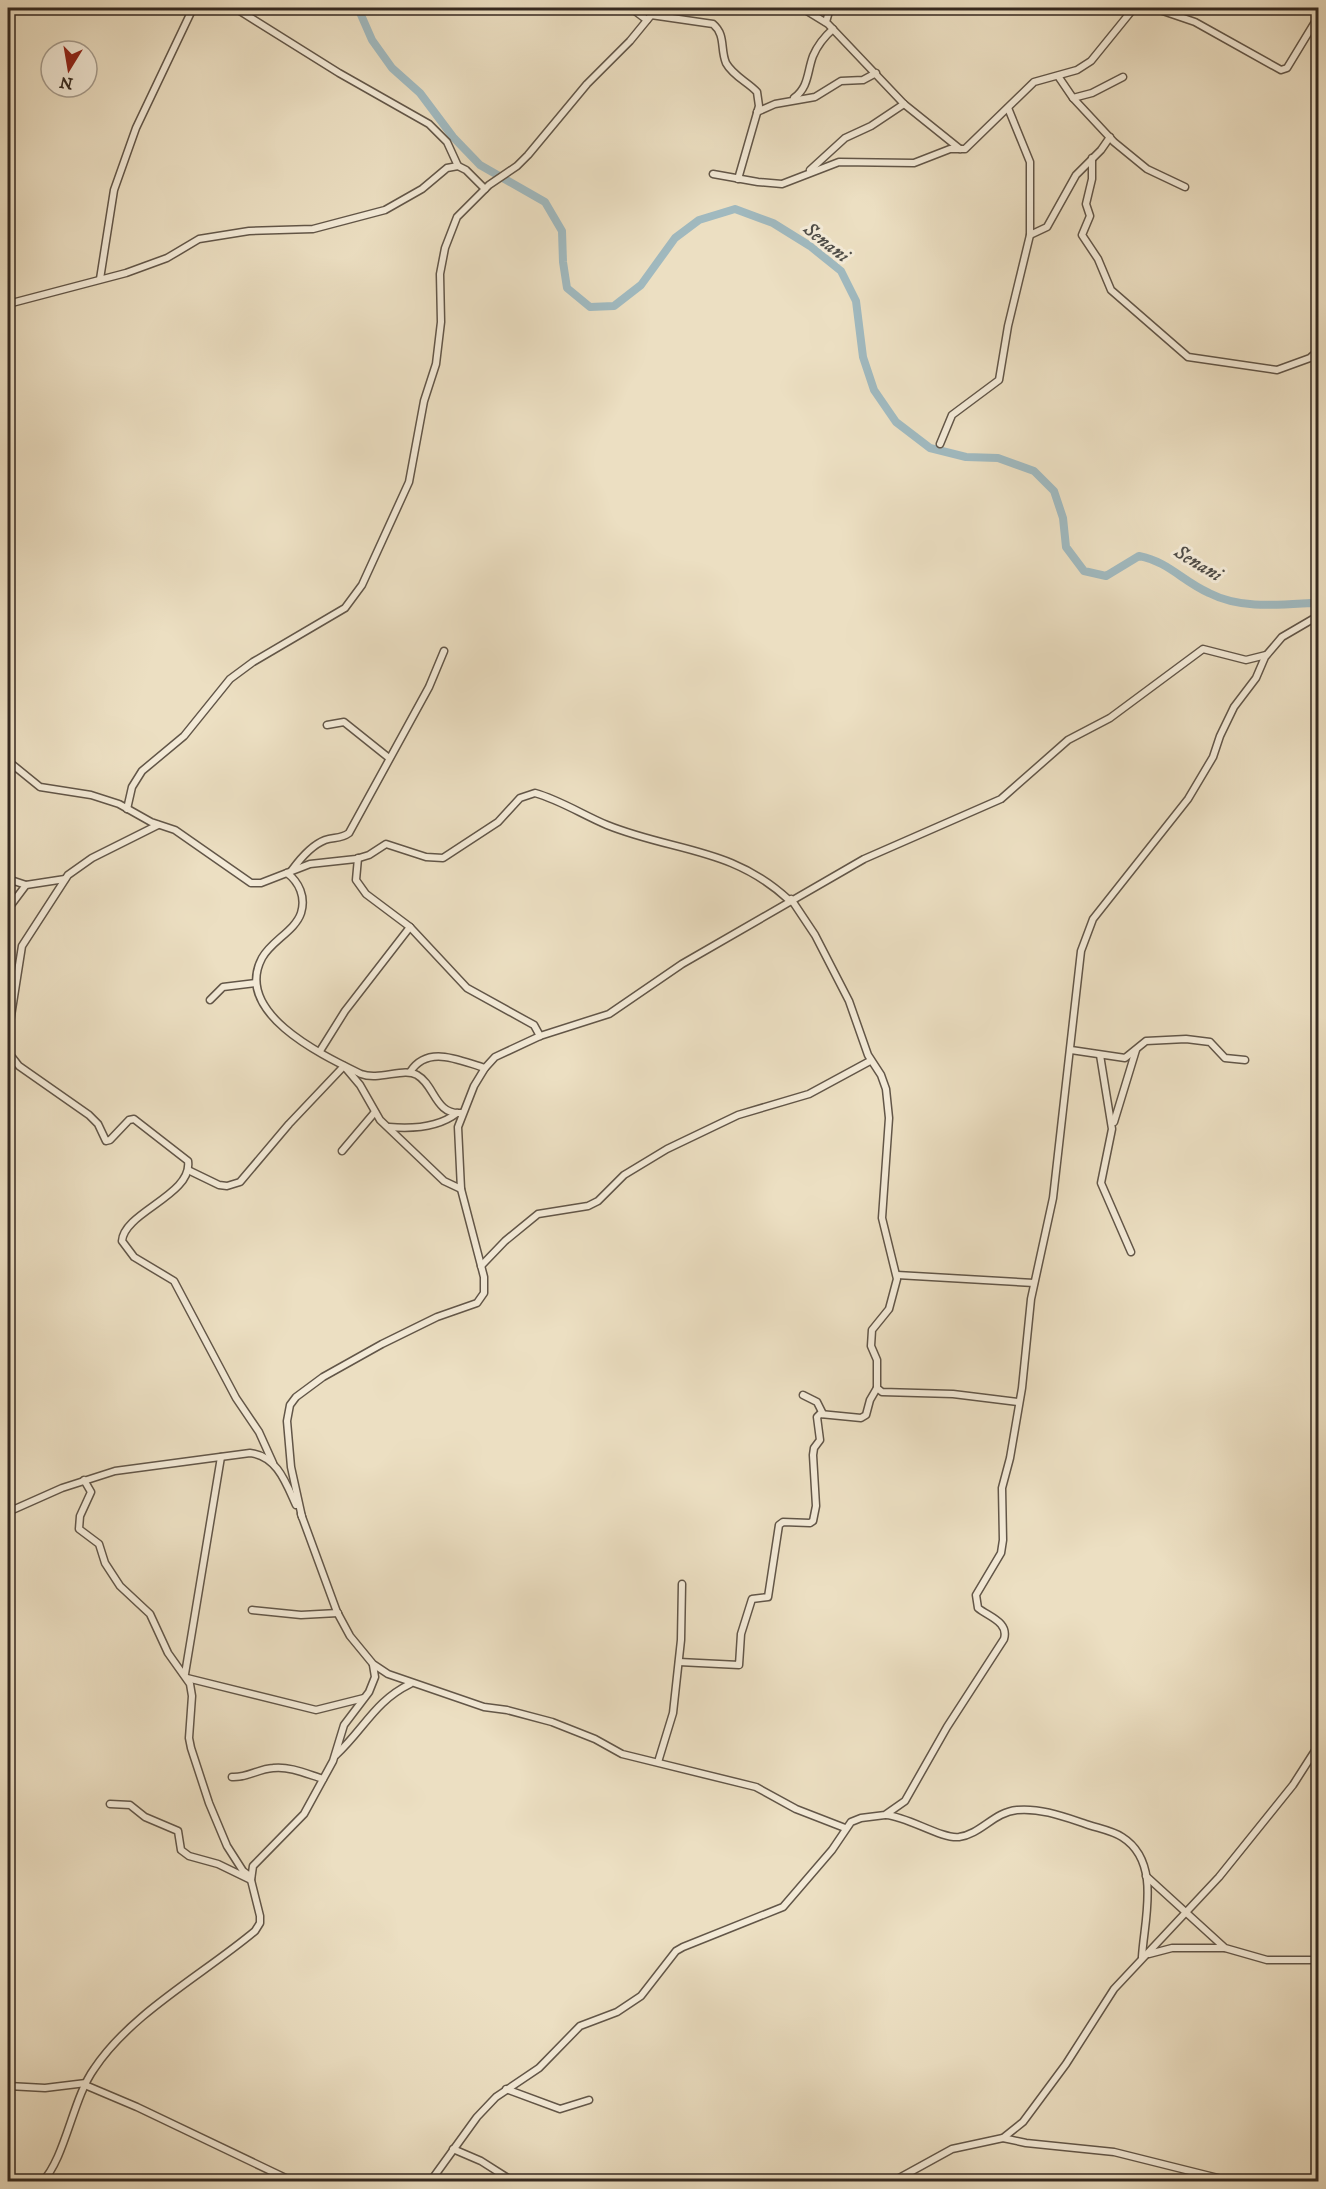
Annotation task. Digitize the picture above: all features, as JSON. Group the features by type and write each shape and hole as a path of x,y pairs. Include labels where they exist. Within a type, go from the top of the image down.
{"street":[{"path":"100,279 114,190 136,128 192,8"},
{"path":"235,8 339,73 421,118 447,142 458,166 471,173 485,189"},
{"path":"631,8 649,18 703,21 718,28 725,60 760,98 738,179"},
{"path":"127,809 132,787 142,771 184,736 230,679 253,662 345,608 362,585 409,482 424,401 436,364 441,321 440,274 445,248 457,217 485,189 517,166 528,155 599,70 657,8"},
{"path":"802,8 826,22 904,104 961,149"},
{"path":"826,22 830,8"},
{"path":"713,174 782,184 807,172 839,162 914,163 950,149 961,149 970,145 1034,82 1077,70 1091,61 1134,8"},
{"path":"1154,8 1195,22 1281,70 1287,68 1318,17"},
{"path":"791,100 806,86 814,53 832,28"},
{"path":"757,112 791,100 815,97 841,81 863,80 876,73"},
{"path":"1058,76 1073,98 1110,137 1147,170 1185,187"},
{"path":"1073,98 1123,77"},
{"path":"807,172 845,138 871,126 904,104"},
{"path":"940,444 952,415 999,380 1008,326 1029,236 1030,162 1024,141 1008,108"},
{"path":"1029,236 1047,227 1076,175 1110,137"},
{"path":"1092,158 1093,165 1090,173 1092,178 1086,204 1090,216 1082,235 1098,259 1110,290 1179,352 1200,361 1277,370 1310,358 1318,351"},
{"path":"8,304 167,258 199,239 249,231 314,229 385,210 422,189 440,171 458,166"},
{"path":"885,1815 905,1801 947,1727 1004,1639 1006,1632 1004,1626 978,1608 975,1603 976,1595 1000,1553 1003,1524 1002,1488 1010,1458 1024,1371 1034,1282 1053,1198 1071,1050 1075,987 1081,951 1093,919 1193,792 1213,757 1234,707 1256,678 1266,655 1282,637 1318,616"},
{"path":"302,1517 291,1467 287,1420 290,1405 296,1397 323,1377 382,1344 437,1317 477,1303 484,1293 485,1286 461,1189 457,1143 459,1113 485,1068 502,1053 540,1036 609,1014 682,963 706,952 790,899 864,859 1001,800 1068,740 1119,712 1203,649 1246,660 1266,655"},
{"path":"289,872 311,849 325,840 343,837 349,833 388,758 429,687 444,651"},
{"path":"327,725 344,722 388,758"},
{"path":"8,761 40,787 91,795 175,830 251,883 261,883 310,864 358,858 373,853 381,845 390,843 426,857 443,858 498,822 520,798 535,793 608,826 717,855 756,873 790,899 814,935 849,1000 870,1061 881,1075 888,1101 882,1218 897,1275 888,1309 872,1330 871,1346 877,1360 877,1388 864,1416 856,1418 823,1414 818,1417 820,1440 813,1450 817,1489 814,1517 810,1523 783,1522 779,1525 768,1597 752,1599 741,1634 739,1665 679,1662"},
{"path":"8,1035 22,946 65,879 76,867 159,825"},
{"path":"358,858 356,880 359,886 410,927 467,988 534,1025 540,1036"},
{"path":"289,872 301,889 303,900 301,914 268,948 257,970 256,983 262,1002 274,1020 292,1035 344,1066 370,1078 410,1072 418,1075 442,1107 459,1113"},
{"path":"8,879 26,885 65,879"},
{"path":"8,909 26,885"},
{"path":"320,1051 345,1011 410,927"},
{"path":"210,1000 223,987 230,984 256,983"},
{"path":"1071,1050 1125,1058 1153,1040 1186,1039 1210,1042 1225,1058 1245,1060"},
{"path":"1131,1252 1101,1183 1112,1129 1136,1050"},
{"path":"8,1052 19,1066 88,1114 98,1124 106,1140 110,1140 129,1120 134,1119 181,1153 188,1161 188,1170 170,1193 128,1229 122,1241 134,1257 174,1281 236,1398 259,1432 273,1464"},
{"path":"1100,1055 1112,1129"},
{"path":"410,1072 424,1059 436,1056 450,1057 485,1068"},
{"path":"480,1266 505,1241 538,1214 588,1206 598,1201 624,1175 667,1149 738,1115 809,1094 870,1061"},
{"path":"344,1066 360,1085 375,1112 388,1127 444,1181 461,1189"},
{"path":"188,1170 219,1185 227,1186 240,1182 289,1124 344,1066"},
{"path":"342,1151 375,1112"},
{"path":"388,1127 424,1127 446,1121 459,1113"},
{"path":"897,1275 1034,1282"},
{"path":"877,1388 882,1392 953,1394 1018,1402"},
{"path":"804,1395 817,1402 823,1414"},
{"path":"8,1512 84,1480 132,1468 250,1453 263,1456 280,1473 302,1517 338,1613 350,1636 373,1664 388,1674 484,1707 507,1710 552,1722 594,1739 622,1754 658,1762 683,1771 756,1787 796,1809 845,1828"},
{"path":"186,1676 221,1457"},
{"path":"84,1480 91,1492 80,1516 79,1529 99,1544 108,1567 125,1592 150,1614 168,1653 186,1676 192,1696 189,1738 191,1748 209,1803 227,1846 251,1879"},
{"path":"658,1762 673,1713 679,1662 682,1584"},
{"path":"252,1611 309,1615 338,1613"},
{"path":"42,2181 58,2152 85,2084 100,2061 143,2017 255,1931 260,1923 251,1879 256,1861 296,1825 304,1814 335,1755 344,1725 365,1698 375,1677 373,1664"},
{"path":"186,1676 316,1710 365,1698"},
{"path":"335,1755 355,1736 385,1698 410,1683"},
{"path":"892,2181 952,2150 1003,2138 1014,2132 1038,2104 1114,1989 1207,1891 1269,1817 1318,1746"},
{"path":"1311,1757 1318,1759"},
{"path":"232,1778 246,1777 272,1768 292,1770 323,1779"},
{"path":"110,1804 132,1806 146,1817 178,1831 181,1850 189,1856 218,1864 251,1879"},
{"path":"430,2181 477,2117 506,2089 539,2068 580,2026 617,2012 641,1995 676,1951 783,1907 832,1850 845,1828 861,1818 885,1815 910,1820 950,1837 959,1837 974,1833 993,1819 1015,1810 1050,1812 1122,1837 1134,1850 1146,1876 1148,1895 1142,1958"},
{"path":"1146,1876 1225,1948"},
{"path":"1142,1958 1162,1948 1225,1948 1267,1960 1318,1960"},
{"path":"8,2086 45,2088 85,2084 294,2181"},
{"path":"506,2089 560,2109 589,2100"},
{"path":"1003,2138 1026,2143 1114,2152 1234,2181"},
{"path":"453,2149 481,2161 514,2181"}],"waterway":[{"name":"Senani","path":"358,8 372,40 392,68 420,93 453,137 480,165 545,202 562,231 567,288 590,307 614,306 641,285 675,238 699,220 735,209 773,223 810,246 841,271 856,301 863,357 874,390 896,422 930,448 966,457 998,458 1034,471 1054,491 1063,518 1066,547 1084,571 1106,576 1139,556 1159,563 1199,588 1233,602 1259,605 1311,603 1318,605"}]}
